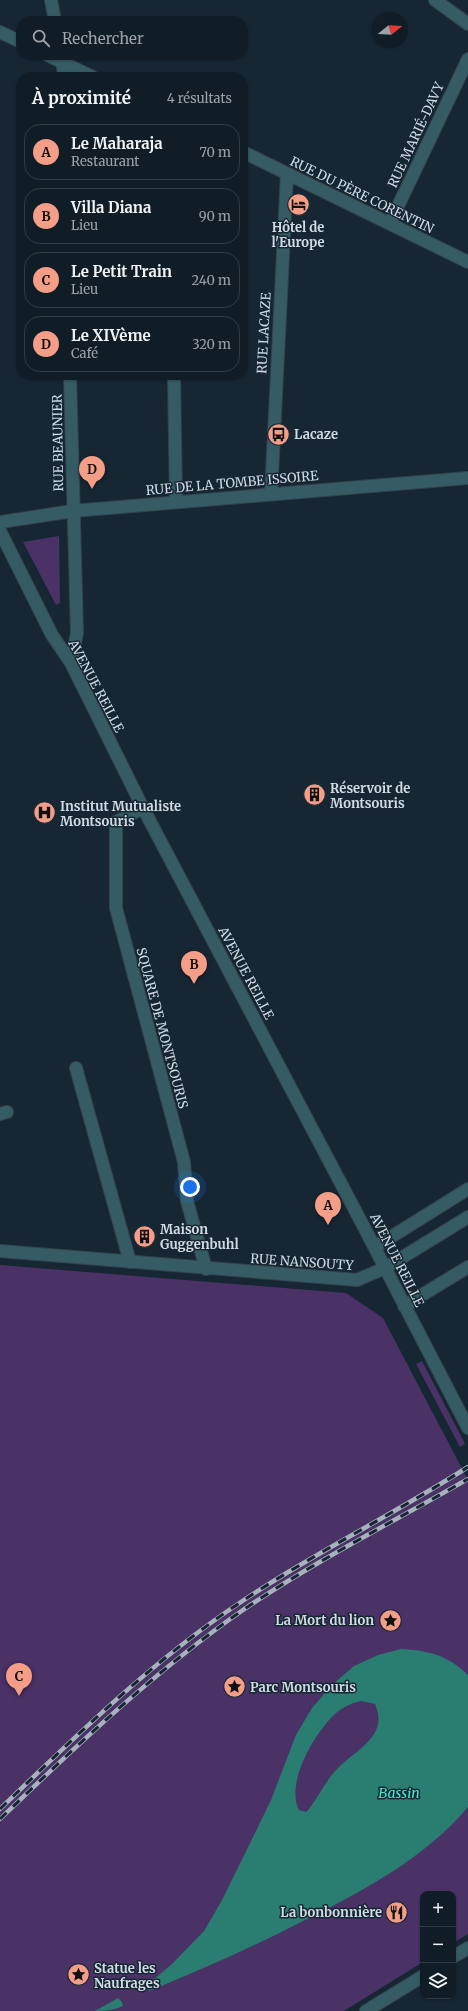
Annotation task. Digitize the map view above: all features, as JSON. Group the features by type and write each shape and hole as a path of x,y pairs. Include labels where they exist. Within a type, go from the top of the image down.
{"street":[{"path":"51,0 54,16"},
{"path":"435,0 468,24"},
{"path":"0,32 16,40"},
{"name":"RUE MARIÉ-DAVY","path":"390,223 468,59"},
{"path":"62,60 63,72"},
{"path":"64,60 84,72"},
{"name":"RUE DU PÈRE CORENTIN","path":"248,154 468,262"},
{"name":"RUE LACAZE","path":"271,494 287,174"},
{"name":"RUE BEAUNIER","path":"70,380 77,633 71,663"},
{"path":"174,380 176,502"},
{"name":"RUE DE LA TOMBE ISSOIRE","path":"0,522 74,511 468,478"},
{"name":"AVENUE REILLE","path":"0,531 52,634 71,663 143,808 468,1428"},
{"name":"SQUARE DE MONTSOURIS","path":"143,808 116,822 116,908 184,1162 187,1201 206,1269"},
{"path":"76,1068 130,1262"},
{"path":"374,1247 468,1189"},
{"name":"RUE NANSOUTY","path":"0,1251 206,1269 357,1280 385,1268 468,1217"},
{"path":"404,1306 468,1267"},
{"path":"456,1955 468,1948"},
{"path":"366,2011 420,1978"}],"shaded area":[{"path":"59,536 60,603 56,605 23,542"},
{"name":"Parc Montsouris","path":"0,1265 346,1293 383,1318 468,1480 468,1934 456,1941 456,1891 420,1891 420,1964 344,2011 0,2011"},
{"path":"422,1361 465,1444 460,1447 416,1364"}],"water":[{"name":"Bassin","path":"401,1649 438,1655 461,1668 468,1675 468,1807 433,1842 394,1871 372,1884 268,1939 149,1991 147,1985 172,1964 204,1931 222,1900 271,1800 296,1735 312,1708 332,1685 354,1666 378,1655","holes":["361,1701 375,1704 378,1715 378,1725 369,1741 338,1768 306,1812 299,1810 296,1799 296,1786 299,1773 311,1746 326,1723 346,1706"]},
{"path":"118,1998 122,2002 123,2006 119,2008 95,2011"}],"railway":[{"path":"0,1809 113,1702 203,1628 263,1587 468,1467"},
{"path":"0,1819 117,1710 210,1633 270,1592 298,1575 468,1479"}],"place":[{"name":"Hôtel de l'Europe","path":"298,205"},
{"name":"Lacaze","path":"279,434"},
{"name":"Le XIVème","path":"92,489"},
{"name":"Réservoir de Montsouris","path":"315,795"},
{"name":"Institut Mutualiste Montsouris","path":"44,813"},
{"name":"Villa Diana","path":"194,984"},
{"name":"Le Maharaja","path":"328,1225"},
{"name":"Maison Guggenbuhl","path":"145,1236"},
{"name":"La Mort du lion","path":"390,1620"},
{"name":"Parc Montsouris","path":"234,1687"},
{"name":"Le Petit Train","path":"19,1696"},
{"name":"La bonbonnière","path":"397,1912"},
{"name":"Statue les Naufrages","path":"79,1975"}]}
